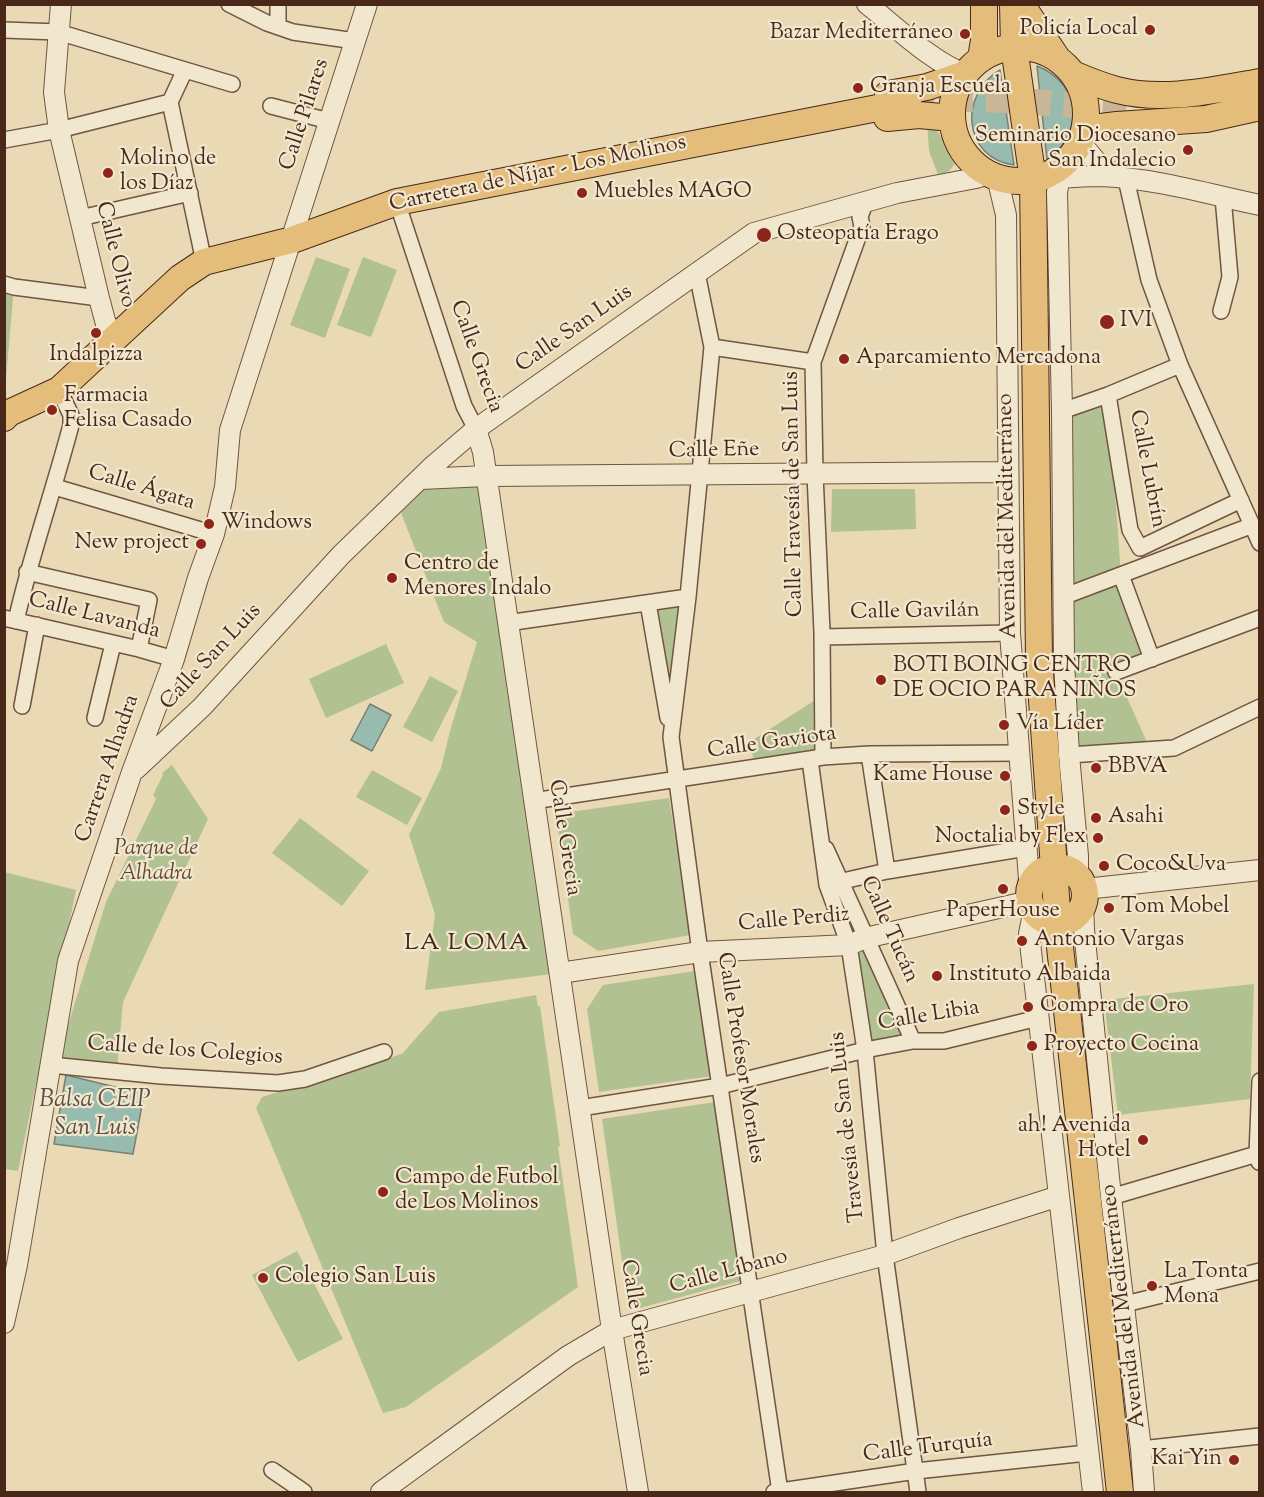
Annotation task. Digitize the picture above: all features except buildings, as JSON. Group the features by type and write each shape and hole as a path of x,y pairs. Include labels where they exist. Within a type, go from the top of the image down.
{"main road":[{"path":"986,4 984,40 973,67 958,87 953,102 952,118 960,147 973,163 993,175 1015,181 1048,175 1075,151 1082,135 1086,115 1085,100 1080,86 1021,4"},
{"name":"Avenida del Mediterráneo","path":"986,4 1014,47"},
{"name":"Avenida del Mediterráneo","path":"1013,4 1014,47 1048,175 1039,658 1059,923 1120,1492"},
{"path":"647,152 668,138 927,87 973,67 996,51 1014,47 1036,49 1065,66 1117,90 1178,95 1260,82"},
{"path":"1126,110 1208,104 1260,94"},
{"name":"Carretera de Níjar - Los Molinos","path":"6,414 59,390 180,278 204,262 292,240 397,202 908,102"},
{"path":"1082,135 1117,125 1206,119 1260,107"},
{"path":"647,152 672,157 905,115 952,118"},
{"path":"1054,867 1063,868 1082,890 1074,917 1059,923 1040,917 1031,901 1032,883 1038,875 1054,867"}],"street":[{"name":"Calle Olivo","path":"61,4 54,92 59,130 106,324 118,336"},
{"path":"229,4 267,23 293,32 355,41"},
{"path":"278,4 278,26"},
{"name":"Calle Pilares","path":"292,240 367,4"},
{"path":"867,4 954,70 973,67"},
{"path":"4,30 58,32 232,84"},
{"path":"185,70 170,102 204,262"},
{"path":"4,140 59,130 170,102"},
{"path":"271,106 329,121"},
{"path":"1082,135 1101,167 1126,179"},
{"name":"Avenida del Mediterráneo","path":"993,175 1006,215 1010,633 1031,901 1029,934 1093,1492"},
{"name":"Calle San Luis","path":"132,772 202,708 341,555 434,465 476,429 754,233 897,194 993,175"},
{"path":"1048,175 1126,179 1260,205"},
{"name":"Avenida del Mediterráneo","path":"1048,175 1057,192 1065,596 1064,662 1069,755 1111,1197 1125,1304 1144,1492"},
{"path":"1126,179 1149,279 1180,365 1260,543"},
{"path":"80,218 190,193"},
{"path":"1221,311 1230,276 1223,197"},
{"name":"Calle Grecia","path":"397,202 464,406 476,429 483,452 533,801 638,1492"},
{"name":"Calle Travesía de San Luis","path":"816,759 822,637 813,362 862,226 860,217 865,203"},
{"name":"Carrera Alhadra","path":"4,1323 17,1265 68,961 132,772 174,659 198,578 214,534 225,487 230,430 292,240"},
{"name":"Calle Profesor Morales","path":"697,273 712,347 688,597 671,737 700,952 751,1293 777,1492"},
{"path":"4,284 14,288 99,298"},
{"path":"712,347 813,362"},
{"path":"1062,411 1108,395 1180,365"},
{"path":"10,619 55,487 71,424 68,406 59,390"},
{"name":"Calle Lubrín","path":"1108,395 1130,530 1140,548 1241,500"},
{"name":"Calle Eñe","path":"421,479 486,476 1008,472"},
{"name":"Calle Ágata","path":"55,487 214,534"},
{"path":"1065,596 1253,525"},
{"path":"27,572 149,600 140,649"},
{"path":"1121,575 1152,659"},
{"path":"507,623 688,597"},
{"path":"648,603 671,737"},
{"path":"1116,672 1260,618"},
{"name":"Calle Lavanda","path":"10,619 174,659"},
{"path":"22,706 38,625"},
{"name":"Calle Gavilán","path":"822,637 1010,633"},
{"path":"95,718 114,644"},
{"path":"1069,755 1174,748 1260,707"},
{"name":"Calle Gaviota","path":"533,801 816,759 869,754 1019,753"},
{"path":"869,754 887,871"},
{"name":"Calle Tucán","path":"816,759 820,837 834,883 857,941 913,1041"},
{"path":"834,883 887,871 1026,848"},
{"path":"1082,890 1260,870"},
{"name":"Calle Perdiz","path":"560,973 700,952 857,941 1031,901"},
{"name":"Travesía de San Luis","path":"857,941 885,1255 918,1492"},
{"name":"Calle Libia","path":"580,1108 720,1086 865,1050 913,1041 944,1041 1038,1018"},
{"name":"Calle de los Colegios","path":"51,1065 160,1076 278,1083 304,1079 384,1052"},
{"path":"1111,1197 1258,1158 1260,1081"},
{"name":"Calle Líbano","path":"381,1492 568,1356 612,1330 885,1255 958,1228 1059,1196"},
{"path":"1125,1304 1260,1271"},
{"path":"1141,1449 1260,1436"},
{"name":"Calle Turquía","path":"777,1492 915,1471 1087,1453"},
{"path":"272,1470 304,1492"}],"green space":[{"path":"927,123 937,130 955,164 939,177 929,151"},
{"path":"316,257 350,269 325,338 290,325"},
{"path":"363,257 397,270 371,337 337,325"},
{"path":"4,284 14,287 4,402"},
{"path":"1108,395 1121,575 1152,659 1116,673 1150,749 1069,755 1062,411"},
{"path":"478,486 560,973 425,990 435,914 409,835 441,768 477,642 444,622 401,513 423,488"},
{"path":"832,489 915,489 916,529 831,532"},
{"path":"688,597 671,737 648,603"},
{"path":"386,644 404,683 326,718 309,679"},
{"path":"430,676 458,691 432,742 403,727"},
{"path":"823,695 823,757 757,768 748,743"},
{"name":"Parque de Alhadra","path":"172,765 208,819 123,1002 117,1069 57,1061 106,902 156,799 153,795 162,773"},
{"path":"372,770 422,798 407,825 356,797"},
{"path":"669,798 691,935 598,951 573,934 556,814"},
{"path":"300,818 369,871 342,906 272,853"},
{"path":"4,872 76,890 18,1171 4,1169"},
{"path":"865,938 913,1041 865,1050 849,945"},
{"path":"695,971 712,1076 599,1092 587,1009 603,985"},
{"path":"1254,984 1250,1099 1118,1115 1104,1000"},
{"path":"536,995 538,1006 540,1006 578,1287 406,1407 383,1413 256,1108 262,1097 402,1054 439,1012"},
{"path":"715,1102 740,1281 629,1311 602,1119"},
{"path":"297,1251 343,1339 298,1362 252,1275"}],"water":[{"path":"1037,66 1052,74 1062,84 1070,96 1073,109 1068,136 1047,160"},
{"path":"1000,70 1014,165 997,160 984,151 976,138 972,124 977,94 986,81"},
{"path":"370,704 391,715 372,751 351,740"},
{"name":"Balsa CEIP San Luis","path":"66,1075 144,1094 133,1154 54,1144"}],"tunnel":[{"path":"908,102 990,99 1126,110"}],"place":[{"name":"Policía Local","path":"1150,30"},
{"name":"Bazar Mediterráneo","path":"965,34"},
{"name":"Granja Escuela","path":"858,88"},
{"name":"Seminario Diocesano San Indalecio","path":"1188,150"},
{"name":"Molino de los Díaz","path":"108,173"},
{"name":"Muebles MAGO","path":"582,193"},
{"name":"Osteopatía Erago","path":"764,235"},
{"name":"IVI","path":"1107,322"},
{"name":"Indalpizza","path":"96,333"},
{"name":"Aparcamiento Mercadona","path":"844,359"},
{"name":"Farmacia Felisa Casado","path":"52,410"},
{"name":"Windows","path":"209,524"},
{"name":"New project","path":"201,544"},
{"name":"Centro de Menores Indalo","path":"392,578"},
{"name":"BOTI BOING CENTRO DE OCIO PARA NIÑOS","path":"881,680"},
{"name":"Vía Líder","path":"1004,725"},
{"name":"BBVA","path":"1096,768"},
{"name":"Kame House","path":"1005,776"},
{"name":"Style","path":"1005,810"},
{"name":"Asahi","path":"1096,818"},
{"name":"Noctalia by Flex","path":"1098,838"},
{"name":"Coco&Uva","path":"1104,866"},
{"name":"PaperHouse","path":"1003,889"},
{"name":"Tom Mobel","path":"1109,908"},
{"name":"Antonio Vargas","path":"1022,941"},
{"name":"Instituto Albaida","path":"937,976"},
{"name":"Compra de Oro","path":"1028,1007"},
{"name":"Proyecto Cocina","path":"1032,1046"},
{"name":"ah! Avenida Hotel","path":"1143,1140"},
{"name":"Campo de Futbol de Los Molinos","path":"383,1192"},
{"name":"Colegio San Luis","path":"263,1278"},
{"name":"La Tonta Mona","path":"1152,1286"},
{"name":"Kai Yin","path":"1234,1460"}],"district":[{"name":"LA LOMA","path":"467,945"}]}
